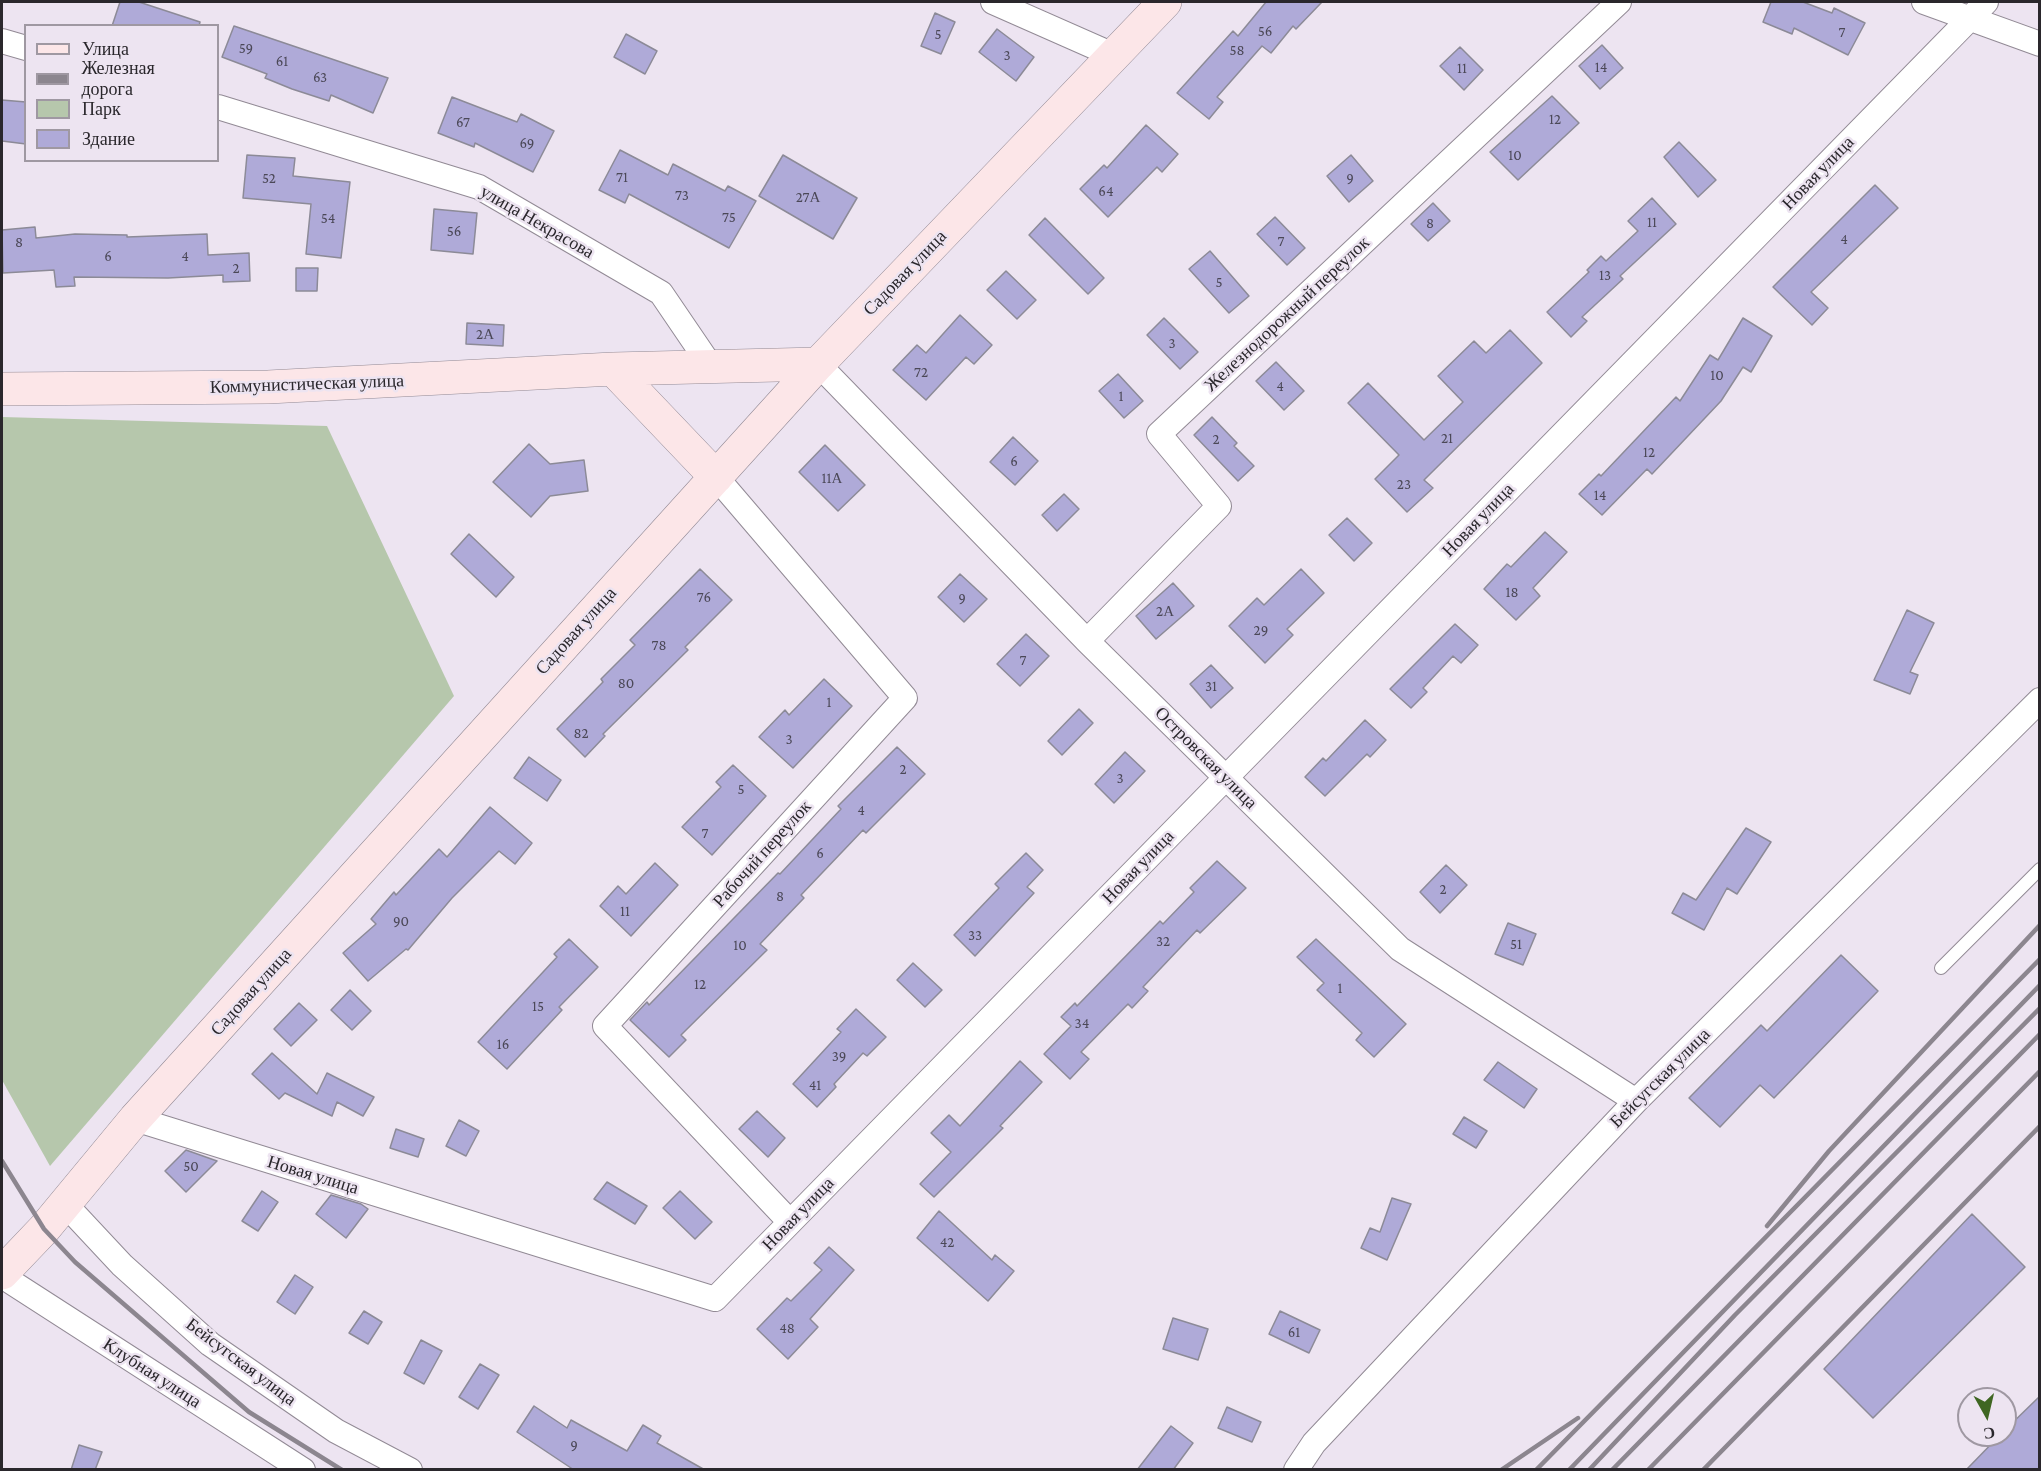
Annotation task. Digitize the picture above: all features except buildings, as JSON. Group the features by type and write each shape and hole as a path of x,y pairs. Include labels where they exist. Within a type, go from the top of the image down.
{"street":[{"path":"993,2 1113,55"},
{"name":"Садовая улица","path":"2,1275 65,1204 135,1119 818,364 1165,2"},
{"name":"Железнодорожный переулок","path":"1087,640 1219,506 1159,434 1619,2"},
{"path":"1924,2 1978,10 2040,44"},
{"name":"Новая улица","path":"135,1119 715,1299 1978,10"},
{"path":"2,41 24,47"},
{"name":"улица Некрасова","path":"219,107 479,187 661,293 712,368"},
{"name":"Островская улица","path":"818,364 1087,640 1400,949 1636,1101"},
{"name":"Коммунистическая улица","path":"2,389 268,387 613,369 818,364"},
{"path":"613,369 716,477"},
{"name":"Рабочий переулок","path":"716,477 905,698 605,1026 790,1222"},
{"name":"Бейсугская улица","path":"1296,1470 1314,1443 1636,1101 2040,700"},
{"name":"Бейсугская улица","path":"65,1204 123,1265 210,1344 336,1431 410,1470"},
{"name":"Клубная улица","path":"2,1275 303,1470"}],"lane":[{"path":"1941,968 2040,868"}],"green space":[{"path":"2,417 327,426 454,696 50,1166 2,1080"}],"railway":[{"path":"1767,1226 1829,1151 2040,925"},
{"path":"1536,1470 2040,959"},
{"path":"1569,1470 2040,985"},
{"path":"1589,1470 1735,1315 2040,1008"},
{"path":"1612,1470 2040,1034"},
{"path":"1648,1470 2040,1071"},
{"path":"1703,1470 2040,1126"},
{"path":"2,1161 44,1229 75,1262 249,1412 342,1470"},
{"path":"1501,1470 1578,1418"}]}
